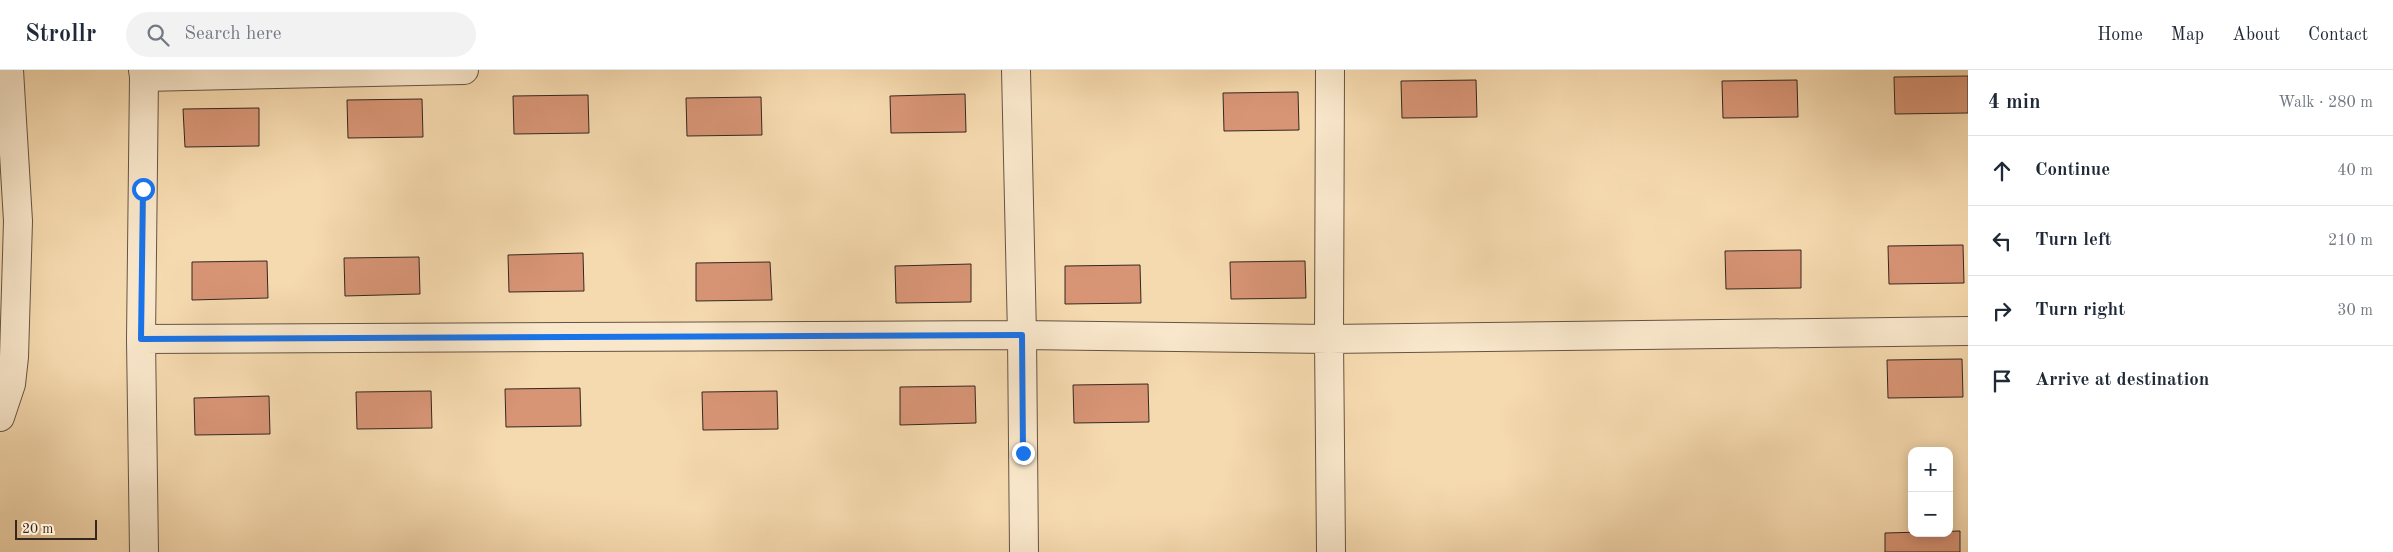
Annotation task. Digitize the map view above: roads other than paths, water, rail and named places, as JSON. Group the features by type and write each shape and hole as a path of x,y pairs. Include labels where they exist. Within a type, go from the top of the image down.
{"street":[{"path":"0,418 11,384 16,308 18,221 9,70"},
{"path":"144,552 141,339 143,74 464,70"},
{"path":"1016,70 1022,335 1024,552"},
{"path":"1330,70 1329,339 1331,552"},
{"path":"141,339 1022,335 1329,339 1968,331"}]}
